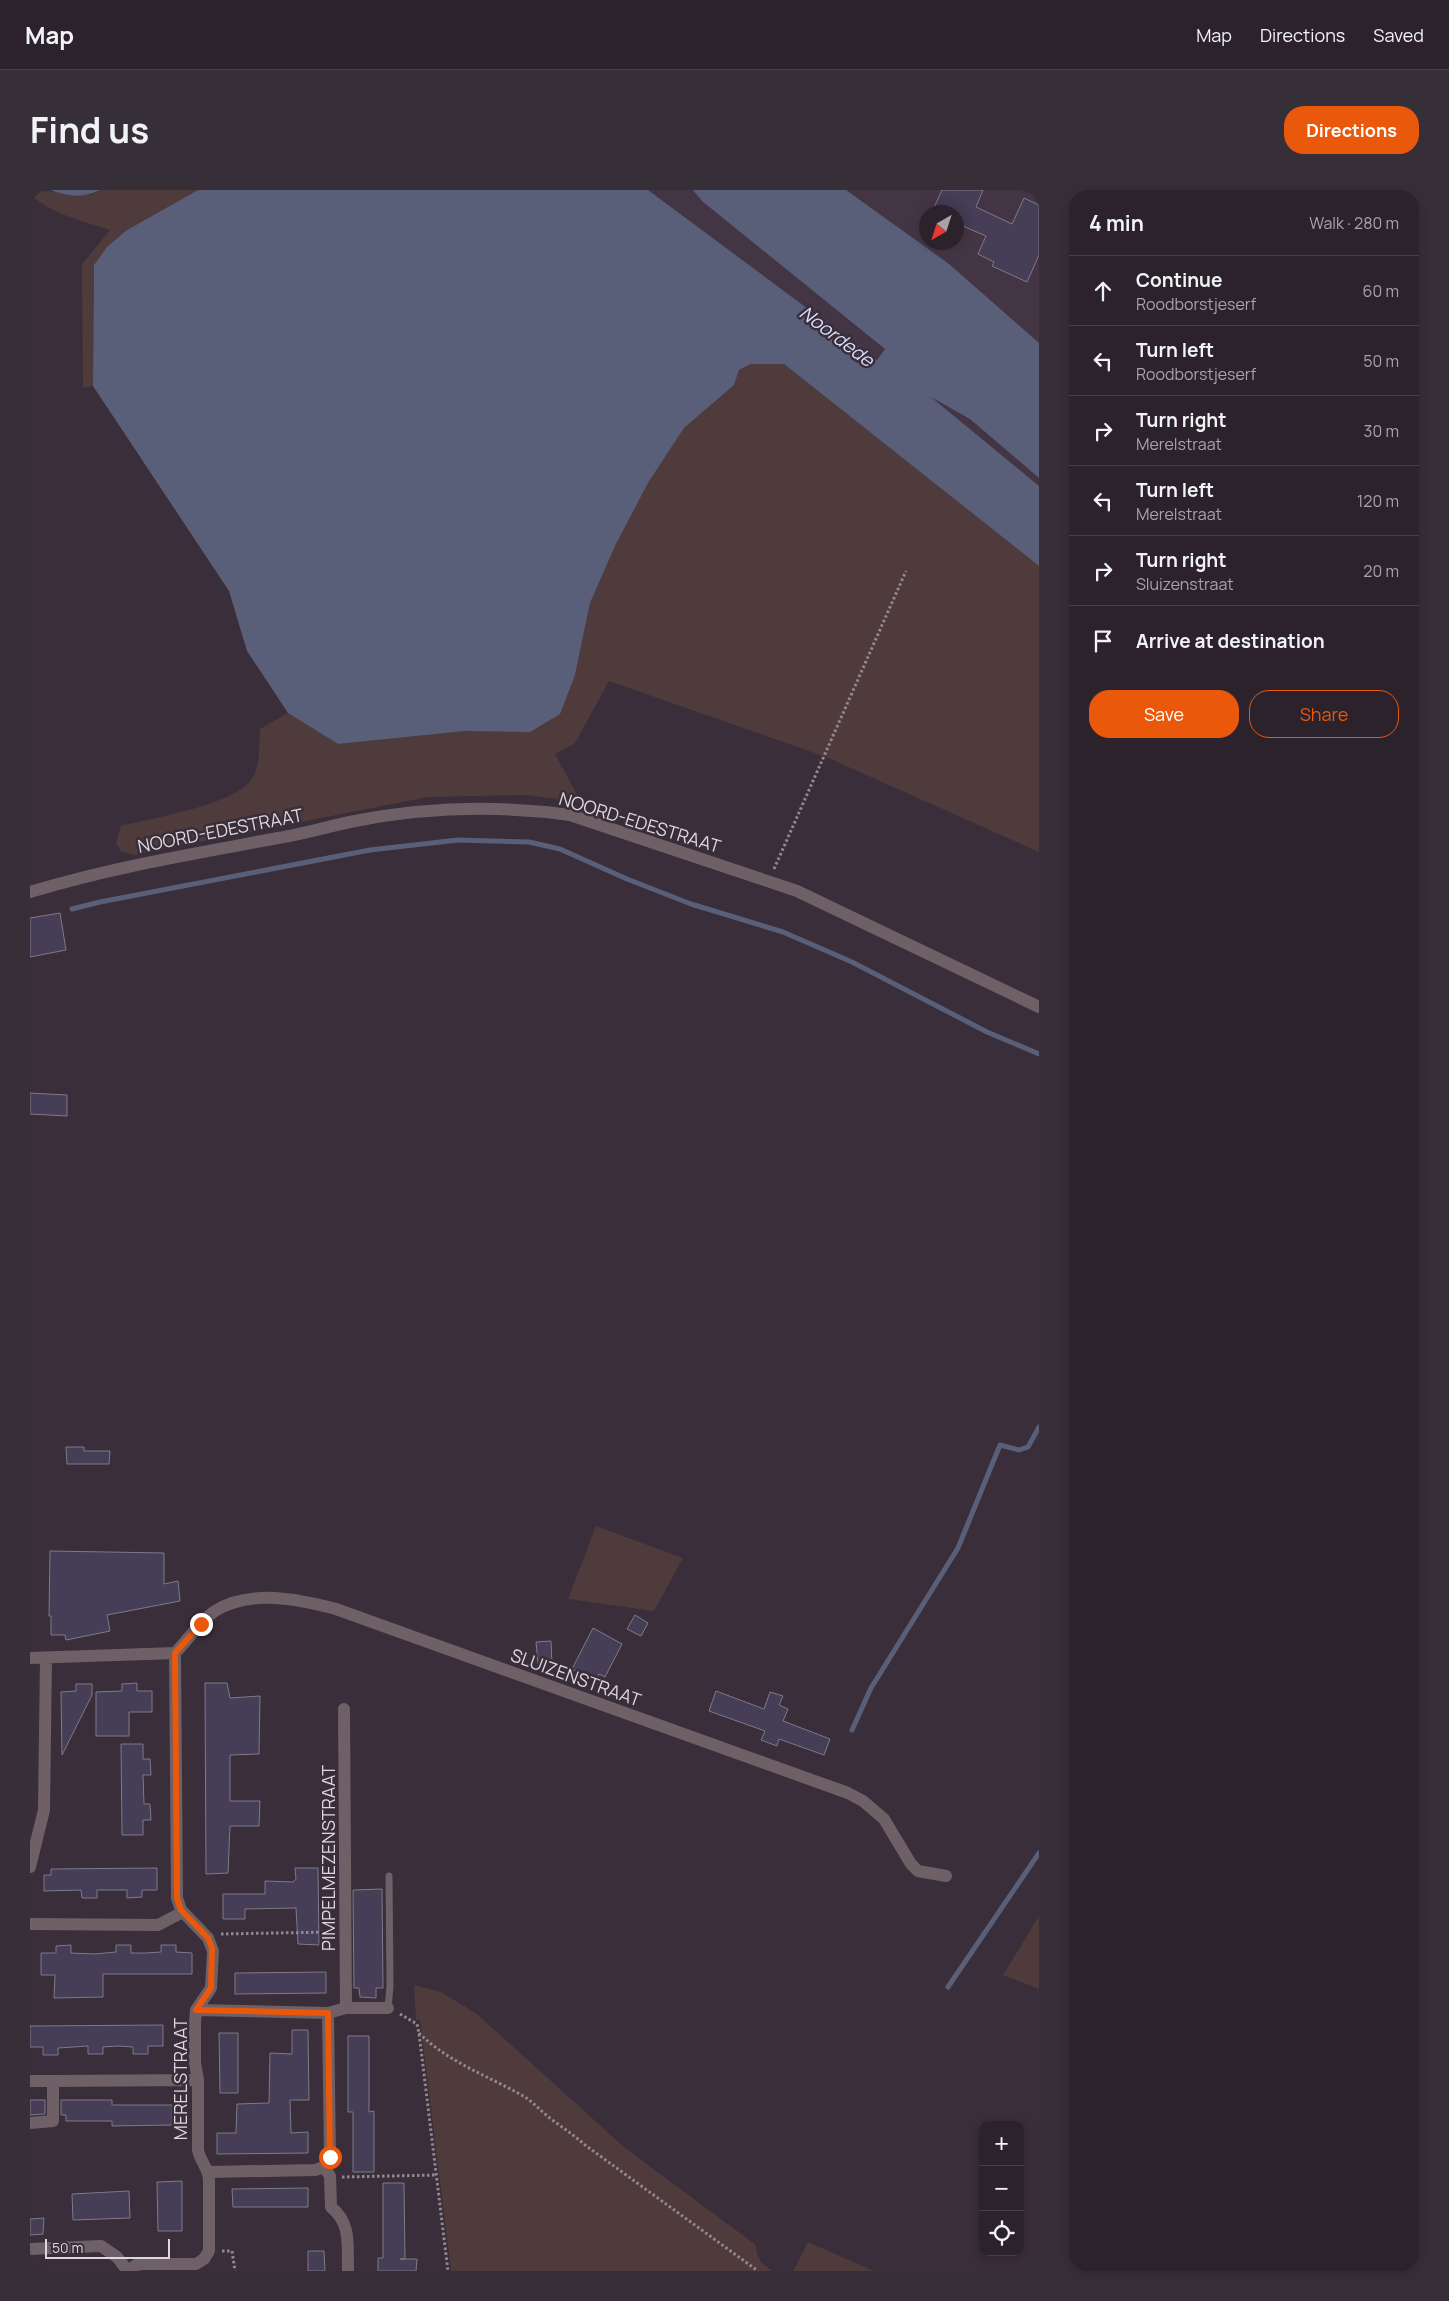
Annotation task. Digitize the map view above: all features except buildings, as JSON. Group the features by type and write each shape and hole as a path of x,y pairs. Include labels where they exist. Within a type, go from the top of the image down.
{"street":[{"name":"NOORD-EDESTRAAT","path":"30,892 89,874 280,838 355,821 421,811 475,808 532,810 570,815 769,881 844,912 1039,1006"},
{"name":"SLUIZENSTRAAT","path":"175,1653 215,1611 235,1604 283,1597 328,1607 848,1793 863,1801 884,1819 908,1860 918,1871 946,1876"},
{"path":"30,1658 71,1658 86,1654 175,1653 176,1886 178,1904 183,1912 208,1938"},
{"path":"30,1867 44,1810 46,1658"},
{"name":"PIMPELMEZENSTRAAT","path":"344,1708 346,2008"},
{"path":"30,1924 158,1925 183,1912"},
{"name":"MERELSTRAAT","path":"208,1938 212,1948 213,1980 207,1995 196,2010 195,2063 198,2080 198,2150 201,2161 208,2172 209,2251"},
{"path":"196,2010 328,2013 346,2008 388,2008"},
{"path":"328,2013 330,2157 327,2172 331,2207 341,2215 347,2228 348,2271"},
{"path":"30,2081 198,2080"},
{"path":"30,2123 53,2121 53,2081"},
{"path":"208,2172 315,2170 327,2172"},
{"path":"30,2250 101,2246 117,2257 128,2271 136,2265 142,2264 196,2264 204,2259 209,2251"}],"lane":[{"path":"388,2008 390,1986 389,1876"}],"path":[{"path":"769,881 906,571"},
{"path":"208,1938 237,1932 346,1933"},
{"path":"388,2008 413,2020 417,2024 419,2032 448,2271"},
{"path":"419,2032 463,2065 525,2097 553,2120 566,2127 585,2145 758,2271"},
{"path":"327,2172 437,2175"},
{"path":"209,2251 232,2251 235,2271"}],"shaded area":[{"path":"30,190 91,195 100,190 198,190 127,230 94,265 93,386 83,388 82,264 110,230 57,212 38,201 30,194"},
{"path":"648,190 1039,190 1039,486 928,395 877,360"},
{"path":"751,364 784,364 1039,566 1039,852 826,757 609,681 575,743 555,754 581,802 526,795 428,797 133,855 121,851 116,843 121,826 206,805 237,792 248,784 257,765 260,729 288,713 338,744 465,731 530,732 575,675 590,603 616,544 648,483 684,428 734,385 739,370"},
{"path":"596,1526 683,1558 654,1611 568,1599"},
{"path":"1039,1916 1039,1989 1003,1975"},
{"path":"414,1985 441,1992 477,2014 625,2148 756,2245 760,2261 773,2271 451,2271 420,2020 416,2020"},
{"path":"808,2242 874,2271 793,2271"}],"water":[{"path":"50,190 100,190 88,195 75,196"},
{"name":"Noordede","path":"198,190 648,190 877,360 885,349 702,201 693,190 846,190 919,242 919,250 930,250 949,264 1039,343 1039,478 970,419 931,397 1039,486 1039,566 784,364 751,364 739,370 734,385 684,428 648,483 616,544 590,603 575,675 560,714 530,732 465,731 338,744 288,713 247,651 229,591 93,386 94,265 107,247 127,230"}],"waterway":[{"path":"72,909 370,850 458,840 529,842 560,849 627,879 691,904 783,932 852,962 987,1032 1039,1054"},
{"path":"852,1730 871,1688 958,1548 1000,1445 1019,1450 1028,1447 1039,1427"},
{"path":"948,1987 1039,1853"}],"route":[{"path":"201,1624 175,1653 177,1898 181,1910 208,1938 213,1952 213,1980 211,1988 196,2010 328,2013 330,2157"}]}
